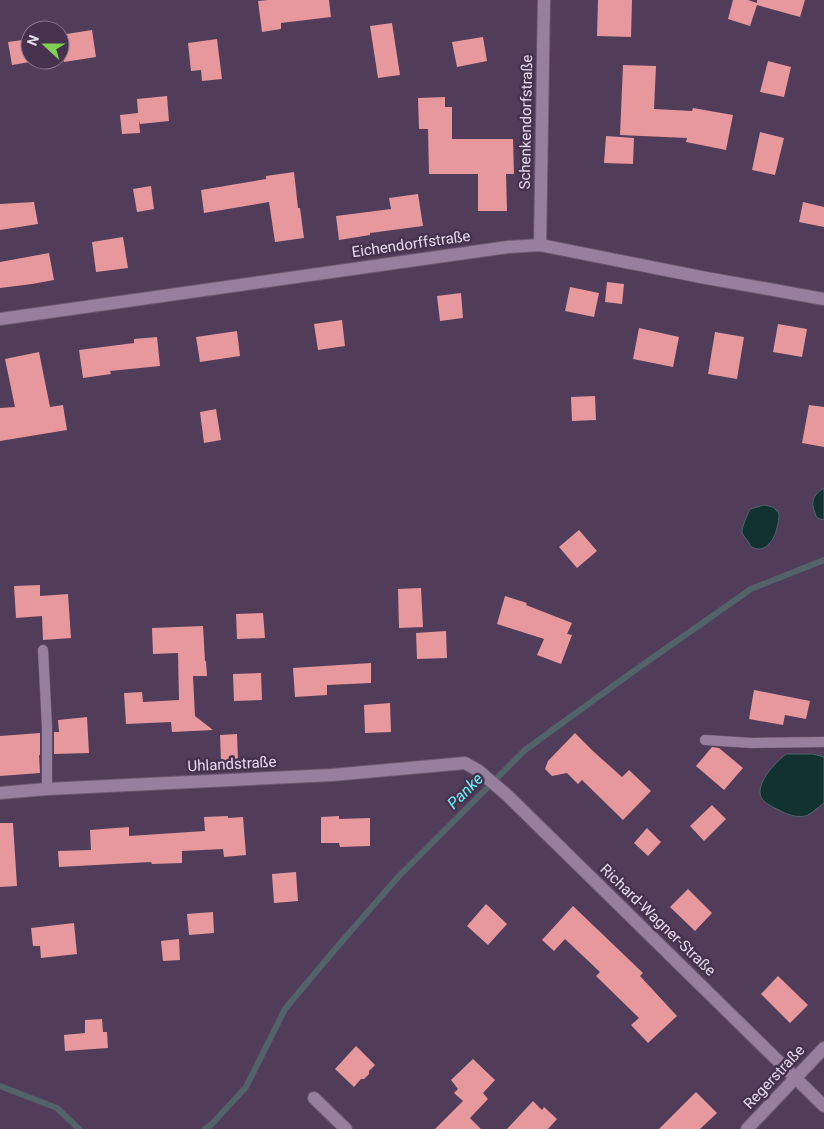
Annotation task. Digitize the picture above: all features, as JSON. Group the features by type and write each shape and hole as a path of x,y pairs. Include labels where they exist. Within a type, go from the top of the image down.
{"street":[{"name":"Schenkendorfstraße","path":"540,245 544,0"},
{"name":"Eichendorffstraße","path":"0,319 508,246 540,245 824,299"},
{"name":"Uhlandstraße","path":"0,793 332,775 465,763"},
{"name":"Richard-Wagner-Straße","path":"465,763 479,771 508,796 824,1106"},
{"name":"Regerstraße","path":"747,1129 824,1048"},
{"path":"314,1098 346,1129"}],"lane":[{"path":"43,650 47,789"},
{"path":"705,740 752,743 824,742"}],"shaded area":[{"path":"824,488 824,520 817,518 813,501 819,491"},
{"path":"764,505 773,507 779,513 778,524 775,535 768,545 757,549 751,547 742,531 750,509"},
{"path":"786,754 813,754 824,757 824,803 805,816 791,815 775,808 762,799 760,793 767,774"}],"building":[{"path":"329,0 331,17 281,23 281,29 262,32 258,1"},
{"path":"598,0 632,0 631,37 597,36"},
{"path":"733,0 748,0 757,3 757,0 805,0 800,17 757,5 750,26 728,19"},
{"path":"392,23 400,75 378,78 370,26"},
{"path":"92,30 96,57 70,61 70,33"},
{"path":"483,37 487,61 457,67 452,42"},
{"path":"217,39 222,79 202,81 201,70 191,71 188,43"},
{"path":"20,40 20,64 12,65 8,42"},
{"path":"768,61 791,67 784,97 760,92"},
{"path":"623,65 656,66 654,109 692,111 693,108 733,115 726,150 686,142 687,138 620,135"},
{"path":"167,96 169,121 140,124 139,120 140,133 122,134 120,115 138,113 137,99"},
{"path":"445,97 445,107 452,107 452,139 513,139 514,174 506,174 507,211 478,211 478,174 429,174 428,129 419,129 418,98"},
{"path":"760,132 784,138 775,175 752,170"},
{"path":"606,136 634,138 633,164 604,163"},
{"path":"294,172 304,238 275,242 269,202 204,213 201,190 266,179 266,176"},
{"path":"151,186 154,209 137,212 133,189"},
{"path":"418,194 423,226 370,233 370,235 339,240 336,216 391,209 389,198"},
{"path":"34,202 38,224 0,230 0,204"},
{"path":"803,202 824,207 824,227 799,222"},
{"path":"123,237 128,268 96,272 92,242"},
{"path":"49,253 54,280 0,288 0,262"},
{"path":"607,282 624,284 622,304 605,302"},
{"path":"570,287 599,293 594,317 565,311"},
{"path":"461,293 463,318 440,321 437,296"},
{"path":"342,320 345,346 318,350 314,324"},
{"path":"778,324 807,329 802,357 773,352"},
{"path":"639,328 679,337 673,367 633,359"},
{"path":"237,331 240,356 200,362 196,337"},
{"path":"715,332 744,337 737,379 708,374"},
{"path":"157,337 160,366 110,371 111,374 83,378 79,350 134,343 134,339"},
{"path":"39,352 50,407 63,405 67,430 0,441 0,408 15,407 5,359"},
{"path":"595,396 596,420 572,421 571,397"},
{"path":"809,405 824,407 824,447 802,443"},
{"path":"216,409 221,440 204,443 200,412"},
{"path":"579,530 597,551 577,568 559,547"},
{"path":"40,585 40,596 68,594 71,638 43,640 42,616 16,618 14,586"},
{"path":"421,588 423,627 399,628 398,589"},
{"path":"505,596 527,603 526,605 572,623 567,634 572,635 561,664 537,655 544,639 497,624"},
{"path":"263,613 265,638 237,639 236,614"},
{"path":"203,626 207,676 193,676 195,716 213,730 172,732 171,722 126,724 124,693 142,692 143,702 179,700 178,653 153,654 152,628"},
{"path":"446,631 447,658 417,659 416,633"},
{"path":"371,663 371,683 327,685 327,695 295,697 293,668"},
{"path":"261,673 262,700 234,701 233,674"},
{"path":"754,690 810,701 806,719 785,715 783,725 749,719"},
{"path":"390,703 391,732 365,733 364,705"},
{"path":"87,717 89,753 54,754 54,732 59,732 58,720"},
{"path":"40,733 40,773 0,776 0,736"},
{"path":"575,733 622,777 629,770 651,791 623,820 582,780 578,784 567,773 552,776 545,769 548,761"},
{"path":"237,734 238,760 221,761 220,735"},
{"path":"712,747 719,748 743,768 724,790 696,766"},
{"path":"712,805 726,819 704,841 690,826"},
{"path":"228,816 228,818 243,817 246,855 224,857 223,849 182,851 182,863 152,864 151,862 59,867 58,851 91,850 90,830 129,827 129,836 205,831 204,817"},
{"path":"339,816 339,819 370,818 370,846 340,847 339,843 321,843 321,817"},
{"path":"0,823 13,823 17,886 0,887"},
{"path":"647,828 661,842 648,856 634,843"},
{"path":"296,872 298,901 274,903 272,874"},
{"path":"688,889 712,913 695,931 670,907"},
{"path":"486,904 507,924 488,945 467,926"},
{"path":"573,906 643,973 640,976 677,1016 648,1043 631,1025 639,1018 596,976 600,972 565,939 554,951 542,940"},
{"path":"213,912 214,933 189,935 187,914"},
{"path":"74,923 77,954 41,958 40,946 33,946 31,928"},
{"path":"179,939 180,960 163,961 161,941"},
{"path":"778,976 808,1005 790,1023 761,994"},
{"path":"102,1019 103,1032 107,1032 108,1048 65,1051 64,1035 85,1033 85,1020"},
{"path":"356,1046 375,1065 369,1071 369,1074 354,1087 335,1069"},
{"path":"473,1059 495,1080 483,1093 488,1099 470,1118 481,1129 435,1129 463,1101 454,1093 458,1089 451,1080"},
{"path":"696,1092 717,1113 700,1129 659,1129"},
{"path":"533,1101 542,1110 544,1107 557,1119 548,1129 507,1129"}],"waterway":[{"name":"Panke","path":"205,1129 212,1124 246,1087 285,1009 337,947 399,876 525,750 751,589 824,560"},
{"name":"Panke","path":"0,1086 57,1108 79,1129"}]}
